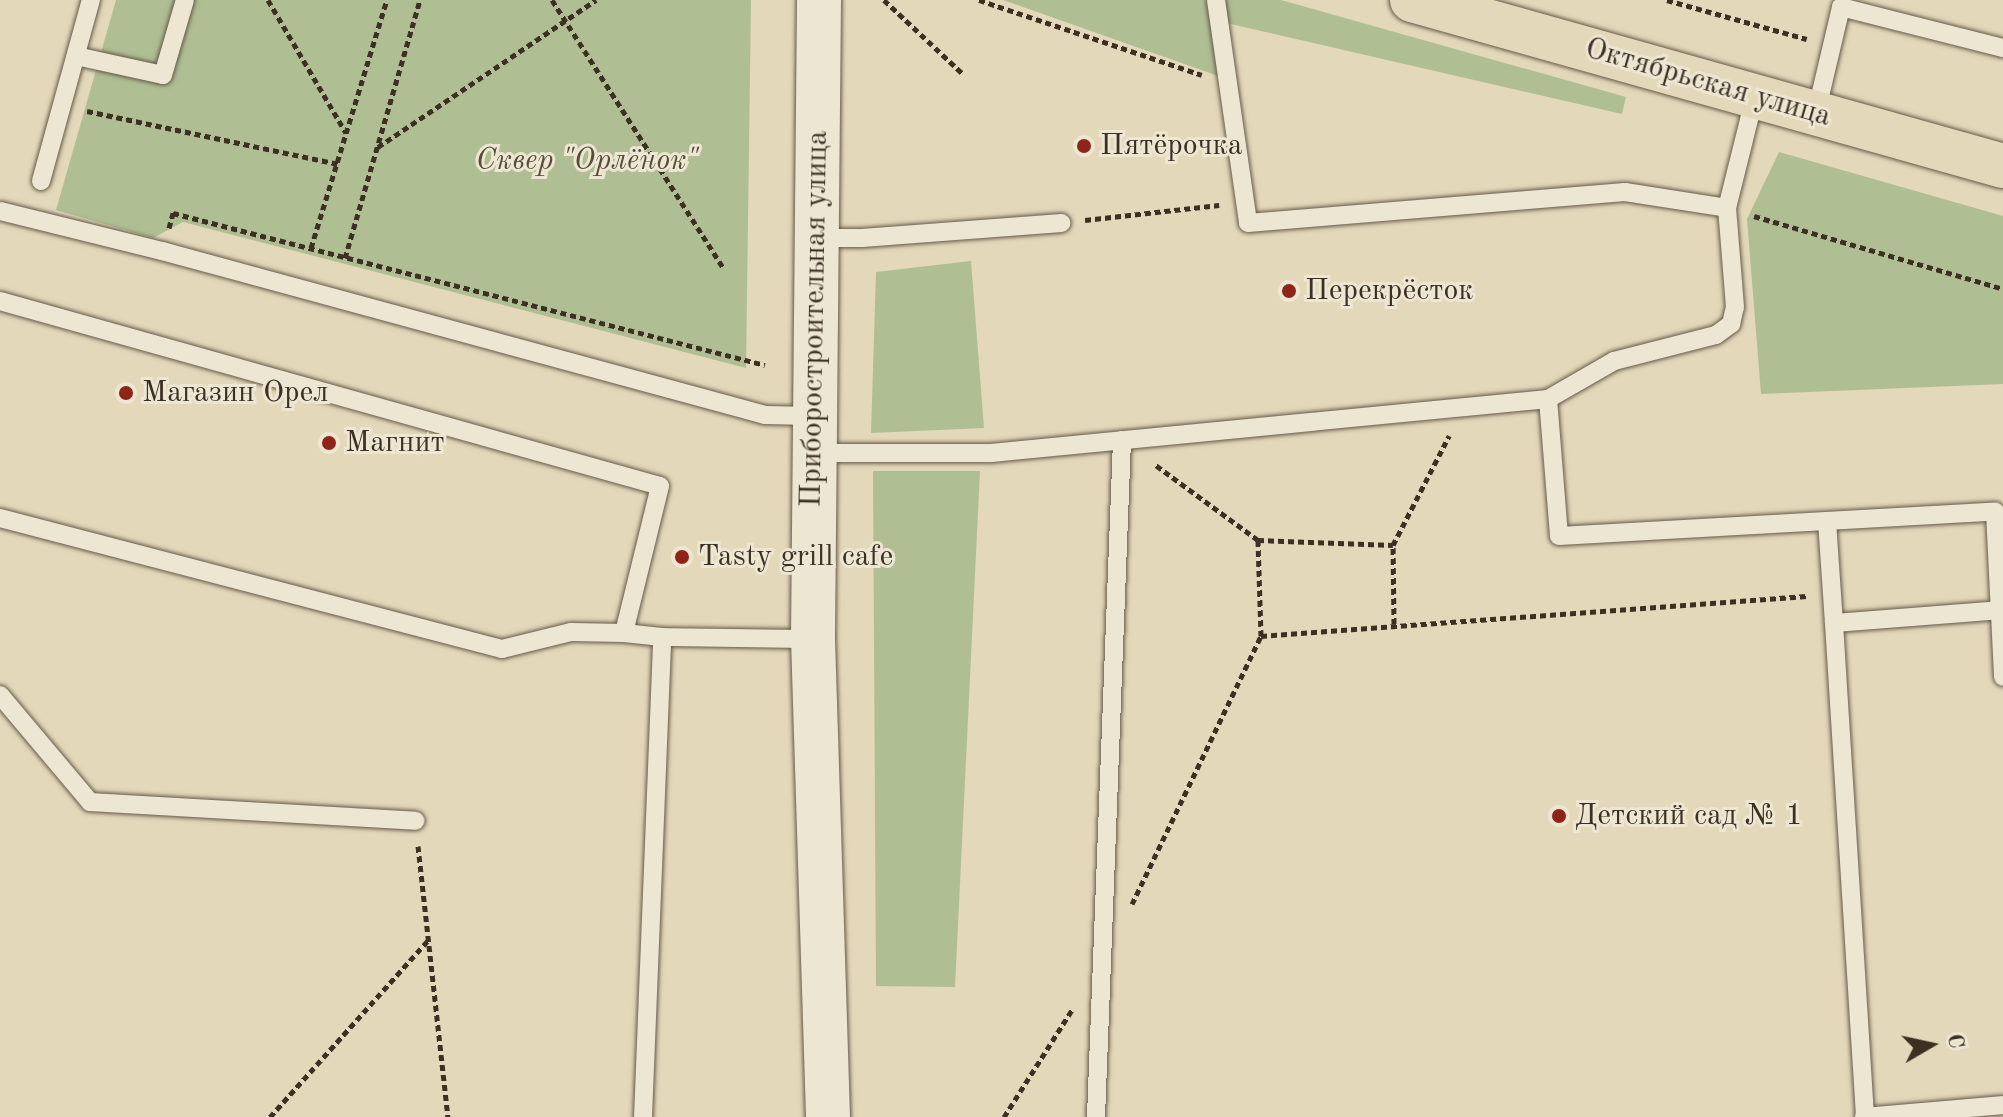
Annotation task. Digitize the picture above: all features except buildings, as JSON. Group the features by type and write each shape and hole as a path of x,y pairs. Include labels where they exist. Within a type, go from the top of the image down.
{"main road":[{"name":"Приборостроительная улица","path":"819,0 813,639 828,1117"},
{"name":"Октябрьская улица","path":"1412,0 2003,166"}],"lane":[{"path":"41,181 91,0"},
{"path":"76,56 163,75 185,0"},
{"path":"1216,0 1248,223 1625,192 1727,208"},
{"path":"1816,113 1841,3 2003,48"},
{"path":"0,211 162,251 765,415 813,434 991,453 1548,399 1614,361 1716,335 1731,324 1735,307 1727,208 1755,96"},
{"path":"817,238 862,238 1061,223"},
{"path":"0,301 660,486 624,633"},
{"path":"1548,399 1559,536 1995,512 2003,677"},
{"path":"1096,1117 1122,440"},
{"path":"0,518 502,649 571,632 813,639"},
{"path":"1827,521 1864,1117 2003,1105"},
{"path":"1834,623 2002,610"},
{"path":"643,1117 662,637"},
{"path":"0,695 90,802 415,821"}],"path":[{"path":"268,0 347,133"},
{"path":"311,248 387,0"},
{"path":"345,258 420,0"},
{"path":"552,0 723,267"},
{"path":"377,148 596,0"},
{"path":"884,0 962,73"},
{"path":"979,0 1229,84"},
{"path":"1667,0 1831,45"},
{"path":"63,106 338,164"},
{"path":"1061,223 1246,202"},
{"path":"1727,208 2003,289"},
{"path":"162,251 173,213 765,365"},
{"path":"1394,624 1393,545 1464,407"},
{"path":"1122,440 1258,540 1393,545"},
{"path":"1004,1117 1104,961 1261,636 1258,540"},
{"path":"1261,636 1832,594"},
{"path":"415,821 448,1117"},
{"path":"270,1117 429,939"}],"green space":[{"name":"Сквер \"Орлёнок\"","path":"116,0 751,0 746,368 183,222 153,238 56,210"},
{"path":"1003,0 1281,0 1626,97 1622,114 1213,20 1224,78"},
{"path":"1779,152 2003,216 2003,384 1761,394 1747,219"},
{"path":"971,261 984,428 871,433 876,272"},
{"path":"873,471 980,471 955,987 876,986"}],"place":[{"name":"Пятёрочка","path":"1084,146"},
{"name":"Перекрёсток","path":"1289,291"},
{"name":"Магазин Орел","path":"126,393"},
{"name":"Магнит","path":"329,443"},
{"name":"Tasty grill cafe","path":"682,557"},
{"name":"Детский сад № 1","path":"1559,816"}]}
